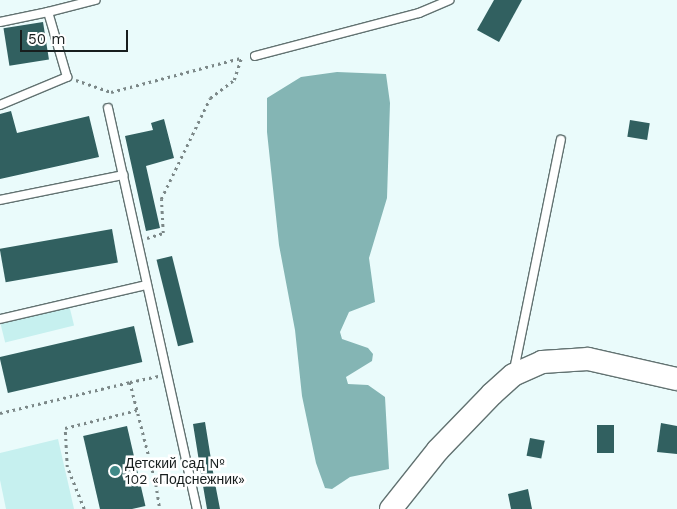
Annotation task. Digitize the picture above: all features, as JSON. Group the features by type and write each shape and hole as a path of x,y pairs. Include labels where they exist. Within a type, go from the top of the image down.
{"street":[{"path":"391,509 438,450 513,375 542,362 588,359 677,380"}],"lane":[{"path":"0,22 95,0"},
{"path":"255,56 419,13 449,0"},
{"path":"0,105 68,77 48,12"},
{"path":"108,108 196,509"},
{"path":"513,375 561,140"},
{"path":"0,200 122,175"},
{"path":"0,319 146,285"}],"path":[{"path":"68,77 111,92 255,56"},
{"path":"137,241 163,233 161,200 210,98 234,80 242,58"},
{"path":"0,412 166,374"},
{"path":"130,382 156,484 160,509"},
{"path":"84,509 68,467 65,428 137,410"},
{"path":"156,484 189,476"}],"shaded area":[{"path":"337,72 386,74 390,103 387,198 369,258 375,302 349,312 340,332 342,339 368,348 373,354 372,361 346,377 348,384 368,385 385,397 389,469 350,477 332,489 325,488 316,463 302,396 295,330 279,245 267,132 267,98 301,77"},
{"path":"69,305 74,325 5,343 0,322"},
{"path":"58,439 74,509 6,509 0,480 0,453"}],"building":[{"path":"494,0 522,0 499,42 477,30"},
{"path":"43,22 49,60 9,66 3,28"},
{"path":"11,111 17,133 89,116 99,157 0,179 0,114"},
{"path":"164,119 174,158 146,166 160,228 146,231 125,136 153,130 151,123"},
{"path":"630,120 650,123 647,140 627,137"},
{"path":"112,229 118,262 6,282 0,249"},
{"path":"172,256 194,342 178,346 156,260"},
{"path":"134,326 142,362 8,393 0,357"},
{"path":"205,422 220,509 207,509 202,480 193,424"},
{"path":"661,423 677,426 677,454 657,452"},
{"path":"597,425 614,425 614,453 597,453"},
{"name":"Детский сад № 102 «Подснежник»","path":"127,426 145,506 132,509 100,509 83,436"},
{"path":"530,438 545,441 541,459 527,456"},
{"path":"528,489 532,509 511,509 508,494"}],"place":[{"name":"Детский сад № 102 «Подснежник»","path":"115,471"}]}
